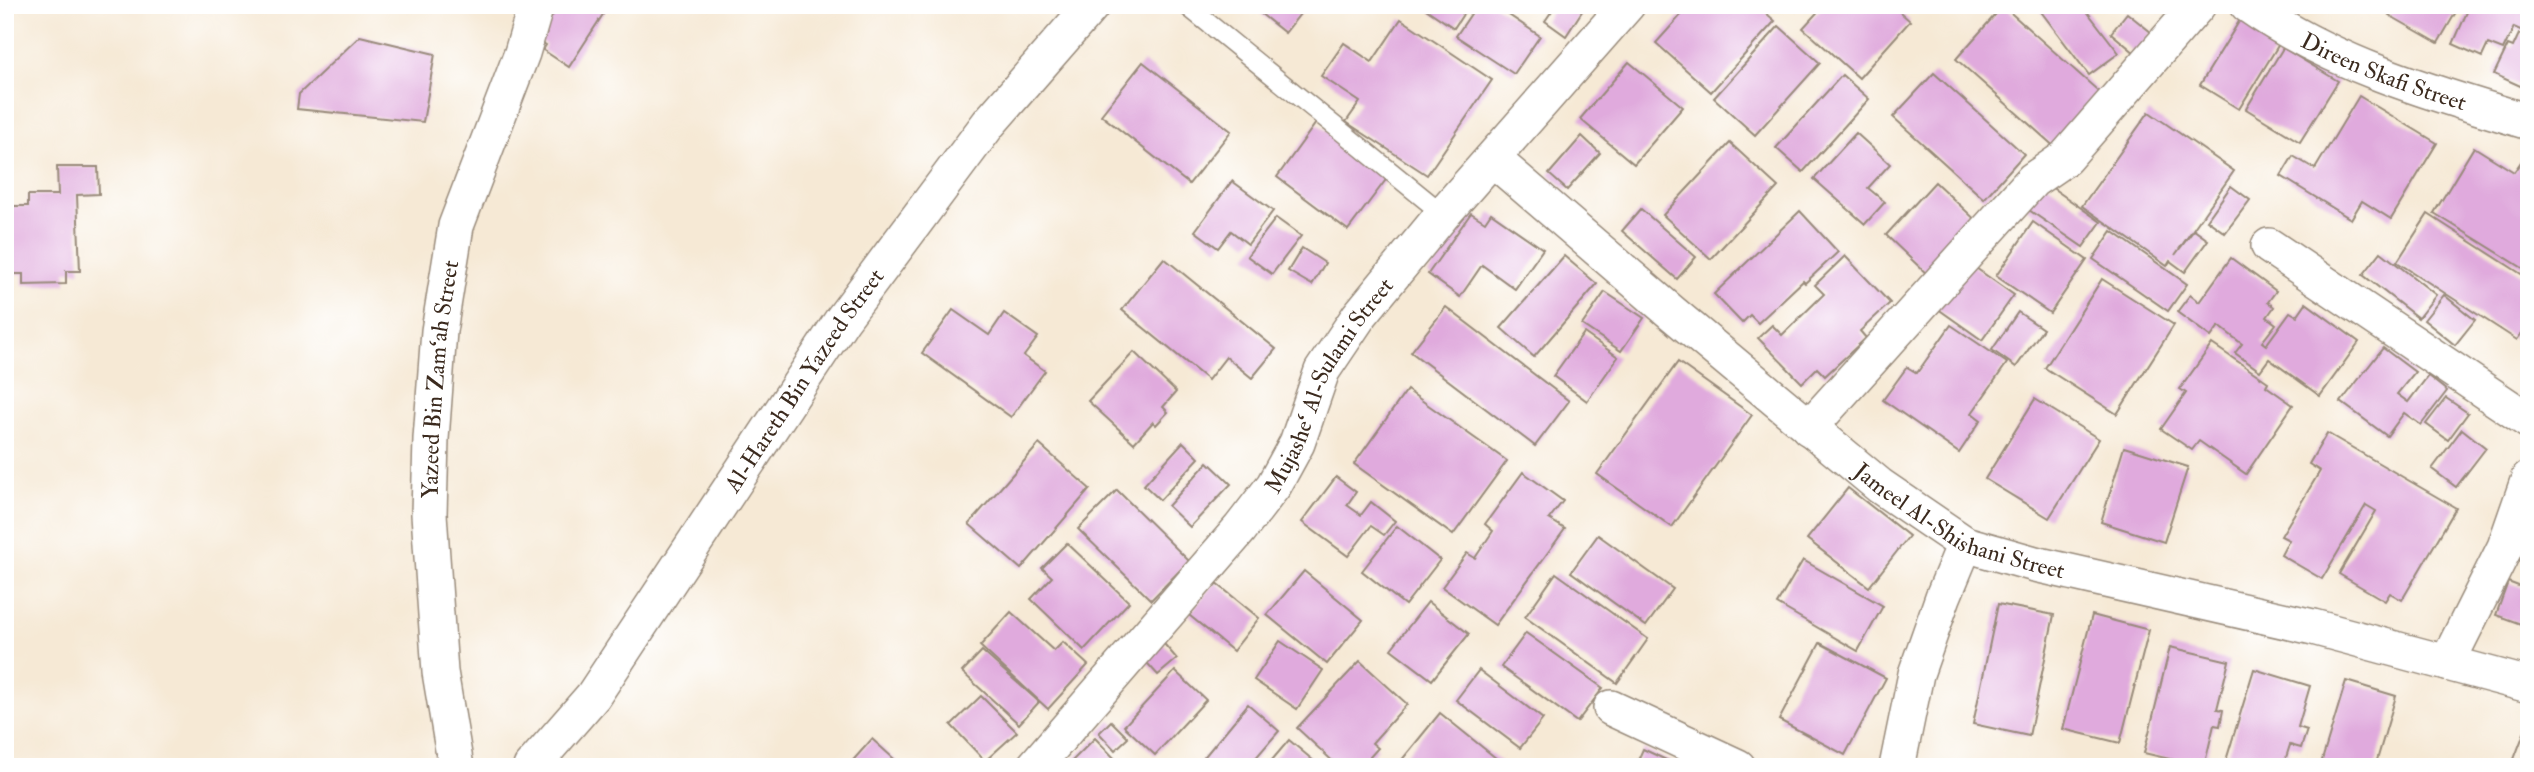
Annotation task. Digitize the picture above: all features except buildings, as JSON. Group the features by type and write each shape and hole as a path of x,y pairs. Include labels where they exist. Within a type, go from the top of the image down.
{"street":[{"name":"Yazeed Bin Zam‘ah Street","path":"456,767 440,672 429,514 430,439 439,331 456,226 522,53 536,5"},
{"name":"Al-Hareth Bin Yazeed Street","path":"531,767 593,696 842,320 989,123 1091,5"},
{"name":"Mujashe‘ Al-Sulami Street","path":"1034,767 1240,529 1274,485 1297,443 1322,371 1359,316 1443,214 1626,5"},
{"path":"1809,428 2033,180 2065,158 2198,5"},
{"name":"Direen Skafi Street","path":"2248,5 2308,44 2351,63 2451,99 2529,122"},
{"name":"Jameel Al-Shishani Street","path":"1493,159 1880,486 1965,544 2035,564 2314,627 2529,685"},
{"path":"2269,246 2529,421"},
{"path":"2447,663 2505,547 2529,478"},
{"path":"1897,767 1916,674 1965,544"},
{"path":"1611,708 1738,767"}],"lane":[{"path":"1186,5 1443,214"}]}
